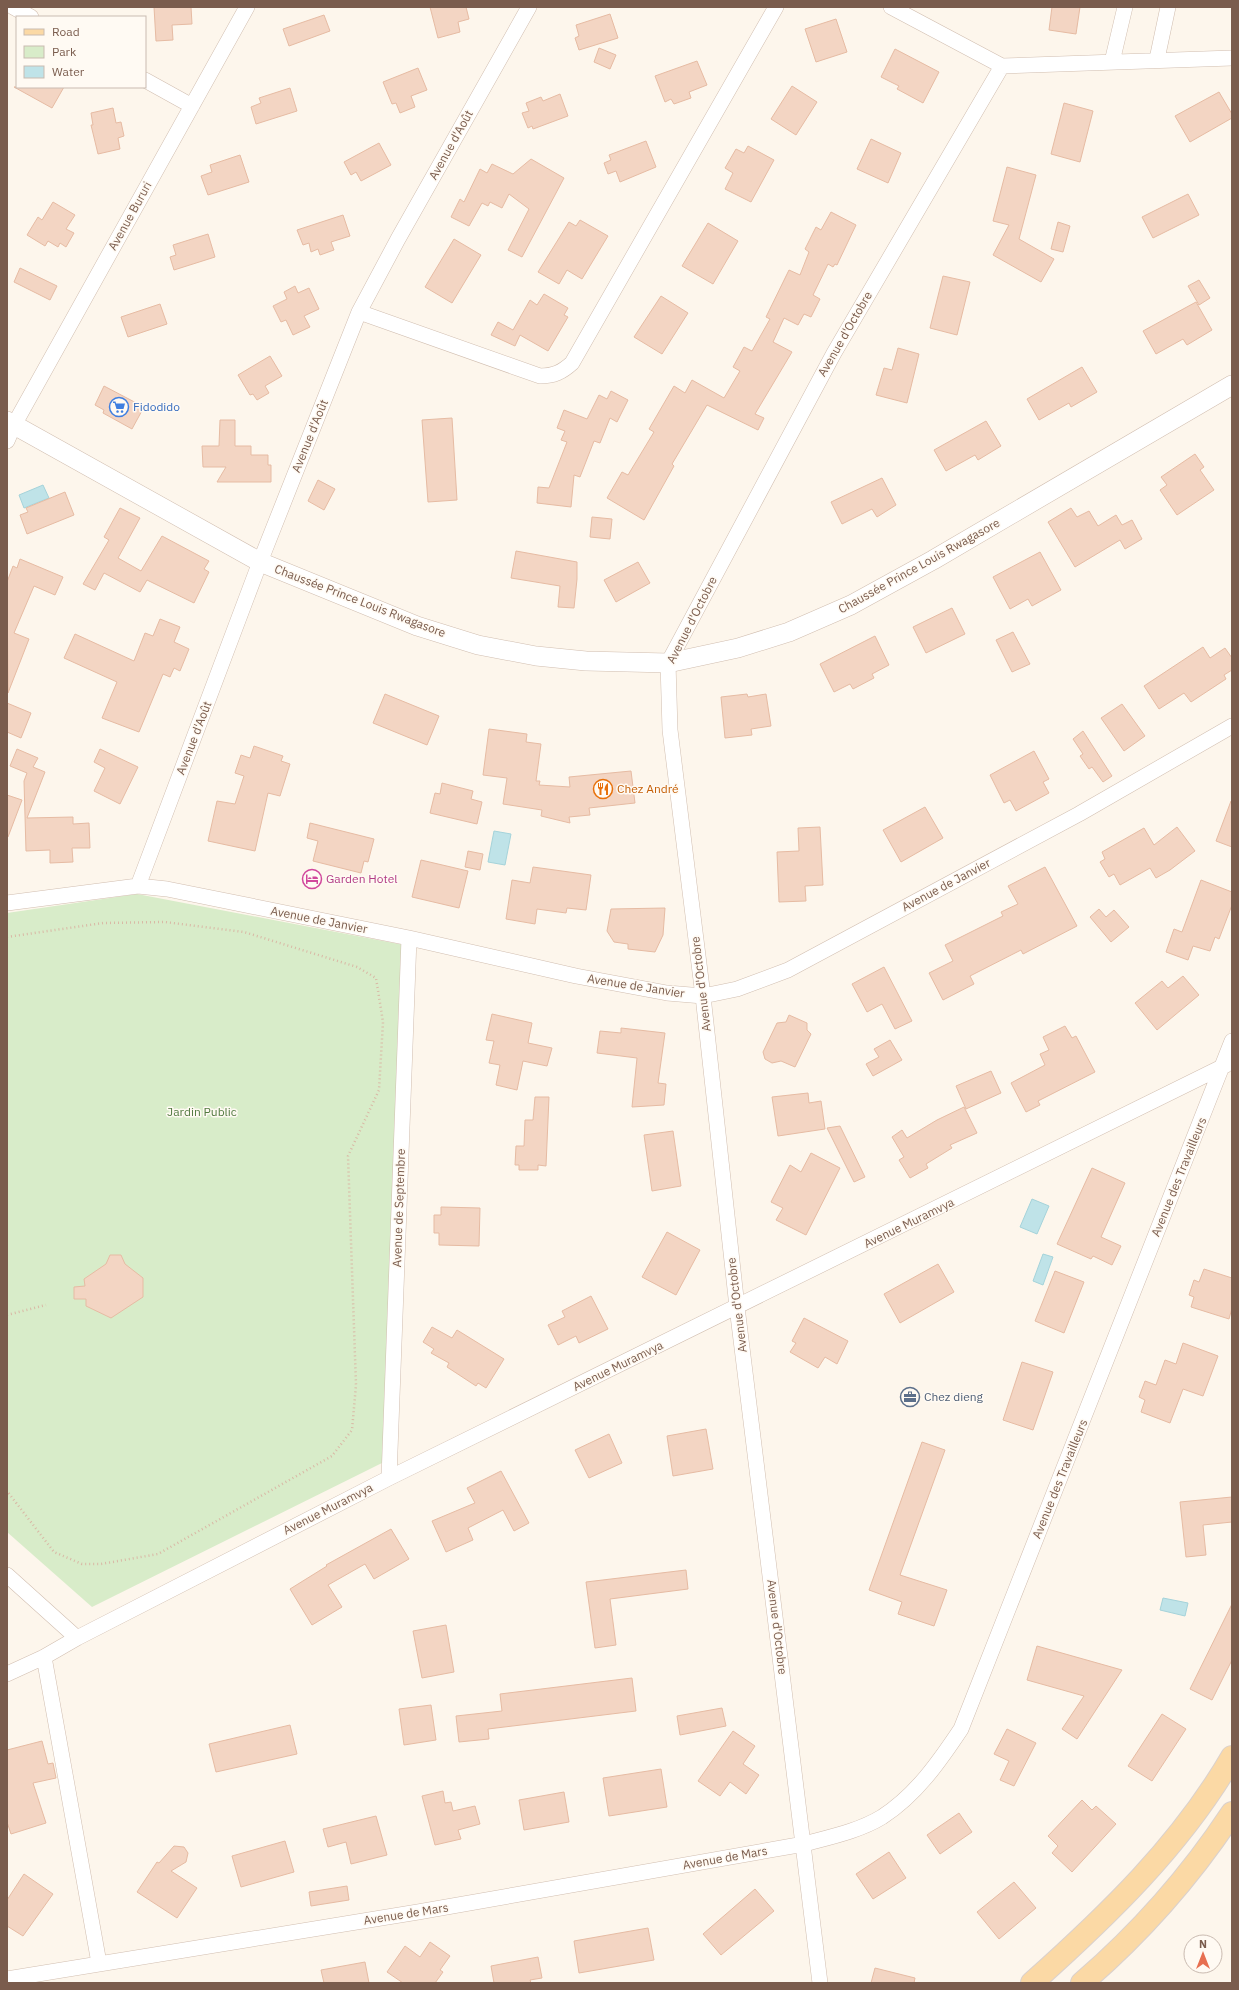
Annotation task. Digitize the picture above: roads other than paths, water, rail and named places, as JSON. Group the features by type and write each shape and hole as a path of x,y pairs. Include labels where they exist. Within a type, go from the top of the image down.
{"main road":[{"path":"1032,1983 1117,1904 1167,1849 1215,1787 1232,1757"},
{"path":"1069,1950 1088,1978 1166,1900 1212,1844 1232,1813"}],"street":[{"path":"13,7 29,16"},
{"name":"Avenue Bururi","path":"9,429 192,106 246,7"},
{"name":"Avenue d'Août","path":"138,886 260,562 359,312 398,239 529,7"},
{"path":"359,312 533,374 540,376 552,376 563,371 572,363 615,290 776,7"},
{"path":"891,7 1002,66 1157,59 1232,58"},
{"path":"1112,62 1125,7"},
{"path":"1157,59 1168,7"},
{"name":"Avenue d'Octobre","path":"820,1983 737,1308 703,996 670,730 668,663 834,353 1002,66"},
{"path":"146,81 192,106"},
{"name":"Chaussée Prince Louis Rwagasore","path":"9,429 260,562 417,626 478,645 536,656 586,661 668,663 738,648 789,632 851,606 933,560 1232,385"},
{"name":"Avenue de Janvier","path":"7,903 138,886 167,889 409,938 576,976 668,993 703,996 737,989 788,970 1079,814 1232,726"},
{"name":"Avenue de Septembre","path":"389,1478 409,938"},
{"name":"Avenue des Travailleurs","path":"804,1844 845,1833 881,1817 914,1791 939,1763 961,1729 1227,1065 1232,1041"},
{"name":"Avenue Muramvya","path":"7,1674 44,1657 77,1638 389,1478 737,1308 1227,1065"},
{"path":"7,1575 77,1638"},
{"path":"44,1657 99,1963"},
{"name":"Avenue de Mars","path":"7,1979 418,1912 804,1844"}],"water":[{"path":"43,485 49,498 24,508 19,495"},
{"path":"494,831 511,834 505,865 488,862"},
{"path":"1032,1199 1049,1206 1037,1234 1020,1227"},
{"path":"1043,1254 1053,1257 1043,1285 1033,1281"},
{"path":"1163,1598 1188,1603 1185,1616 1160,1610"}],"place":[{"name":"Fidodido","path":"119,407"},
{"name":"Chez André","path":"603,789"},
{"name":"Garden Hotel","path":"312,879"},
{"name":"Chez dieng","path":"910,1397"}],"park label":[{"name":"Jardin Public","path":"202,1112"}]}
